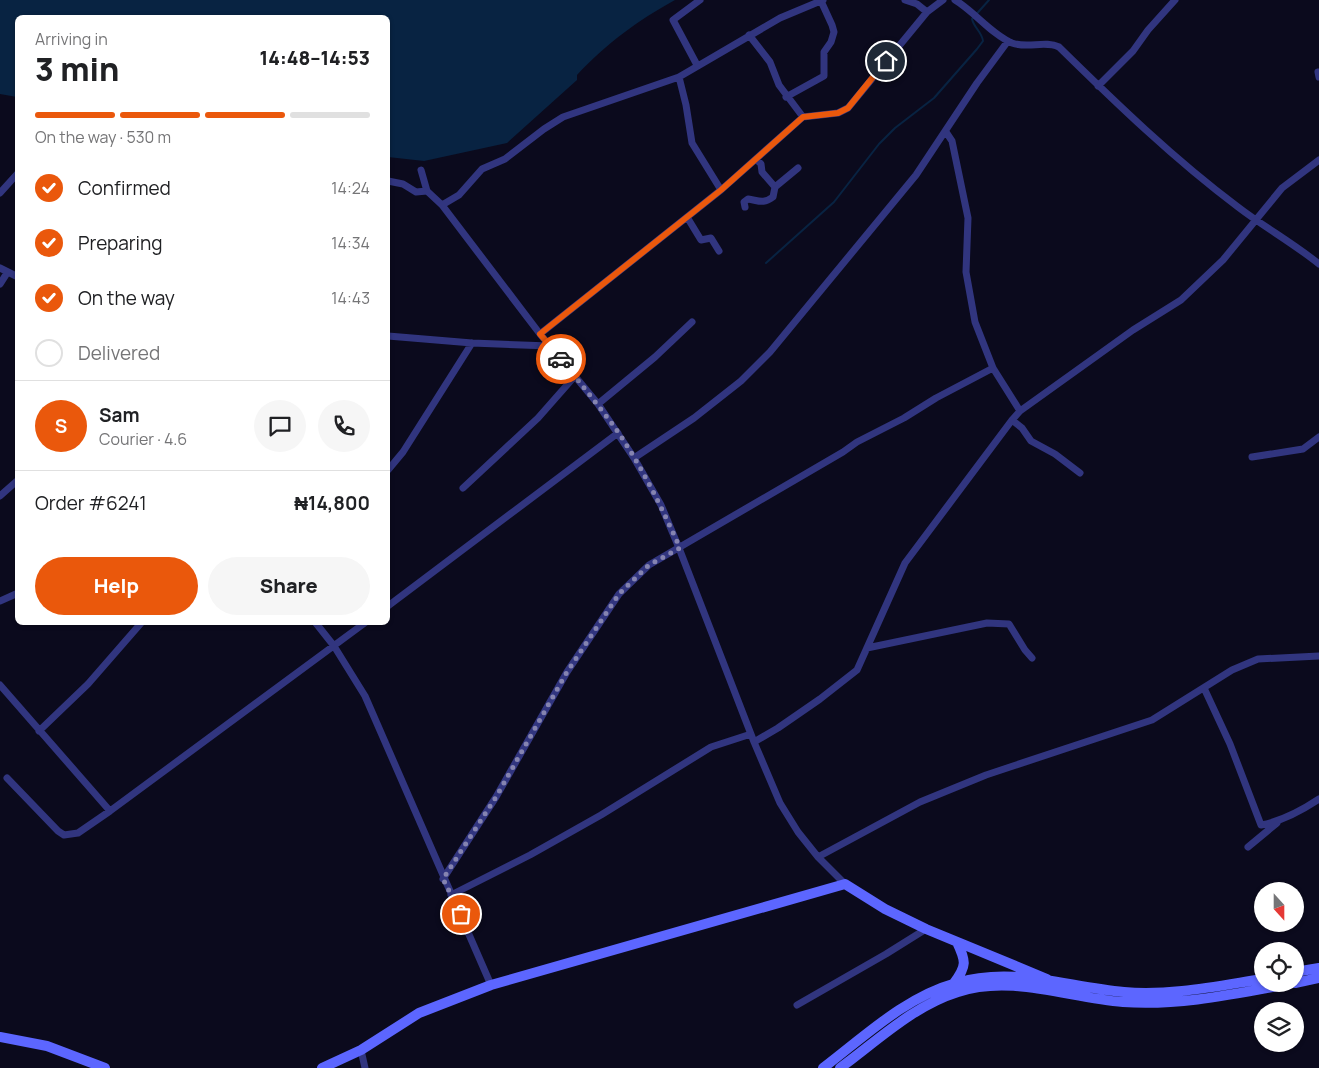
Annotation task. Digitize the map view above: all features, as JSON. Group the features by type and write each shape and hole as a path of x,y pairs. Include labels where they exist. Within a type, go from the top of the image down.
{"main road":[{"path":"322,1068 361,1050 419,1013 491,985 845,884 885,909 926,929 1047,979"},
{"path":"954,983 964,966 963,955 957,942"},
{"path":"1304,970 1319,968"},
{"path":"823,1068 901,1009 925,995 954,983 979,977 1012,975 1123,992 1155,994 1254,980"},
{"path":"1304,981 1319,978"},
{"path":"840,1068 932,1001 959,991 986,986 1038,989 1122,1002 1157,1003 1203,999 1254,990"},
{"path":"0,1037 47,1046 105,1068"},
{"path":"848,1049 861,1053"}],"street":[{"path":"697,65 673,20 700,0"},
{"path":"442,205 459,195 482,169 505,159 563,117 679,77 749,35 797,10 822,0 834,32 831,42 824,52 824,76 786,97"},
{"path":"906,0 917,4 927,12"},
{"path":"540,334 721,190 803,117 838,113 848,108 927,12 943,0"},
{"path":"955,0 976,14 1008,41 1025,45 1053,44 1059,47 1126,113 1183,163 1256,221 1285,238 1319,264"},
{"path":"1098,86 1133,51 1148,30 1175,0"},
{"path":"749,35 770,62 786,97 803,117"},
{"path":"634,458 694,418 741,381 770,352 891,207 946,132 977,83 1008,41"},
{"path":"679,77 692,143 721,190"},
{"path":"946,132 952,141 968,218 966,272 975,322 992,368 1020,411"},
{"path":"756,159 762,166 762,172 775,188"},
{"path":"754,742 820,699 857,670 904,563 1020,411 1132,330 1181,300 1223,260 1282,188 1319,160"},
{"path":"745,207 744,202 748,199 761,203 773,197 775,188 798,168"},
{"path":"421,170 427,191 442,205 540,334 598,404 634,458 661,505 680,548 754,742 780,803 798,832 818,857 845,884"},
{"path":"0,193 15,176"},
{"path":"390,181 403,184 416,192 427,191"},
{"path":"687,217 700,238 703,240 711,238 719,251"},
{"path":"0,268 15,276"},
{"path":"0,284 7,273"},
{"path":"598,404 655,357 692,322"},
{"path":"390,336 472,343 550,346"},
{"path":"390,468 403,452 472,343"},
{"path":"443,879 496,797 567,672 619,594 649,565 834,458 857,442 904,418 936,398 992,368"},
{"path":"463,488 538,418 575,376"},
{"path":"1012,420 1022,428 1031,441 1055,454 1080,473"},
{"path":"390,604 618,433"},
{"path":"1252,457 1303,449 1319,437"},
{"path":"0,496 15,483"},
{"path":"0,601 15,594"},
{"path":"867,648 987,623 1009,624 1032,658"},
{"path":"39,731 88,684 139,625"},
{"path":"317,625 334,646 365,696 394,758 443,879 461,914 491,985"},
{"path":"7,778 64,835 72,835 110,811 362,625"},
{"path":"818,857 920,802 986,775 1152,720 1232,670 1258,659 1319,656"},
{"path":"0,685 110,811"},
{"path":"1204,688 1230,744 1261,824 1277,822"},
{"path":"451,895 530,855 602,815 711,747 751,734"},
{"path":"1248,847 1277,822 1302,810 1319,798"},
{"path":"796,1005 926,929"},
{"path":"361,1050 365,1068"}],"water":[{"path":"0,0 675,0 648,16 611,43 588,63 577,75 577,80 507,143 424,161 390,157 390,15 15,15 15,97 0,94"}],"waterway":[{"path":"766,263 834,202 879,144 895,128 934,98 977,49 983,41 972,19 989,0"}],"way so far":[{"path":"461,914 443,879 452,868 496,797 567,672 619,594 649,565 680,548 661,505 634,458 598,404 561,359"}],"route":[{"path":"561,359 540,334 721,190 803,117 838,113 848,108 886,61"}]}
